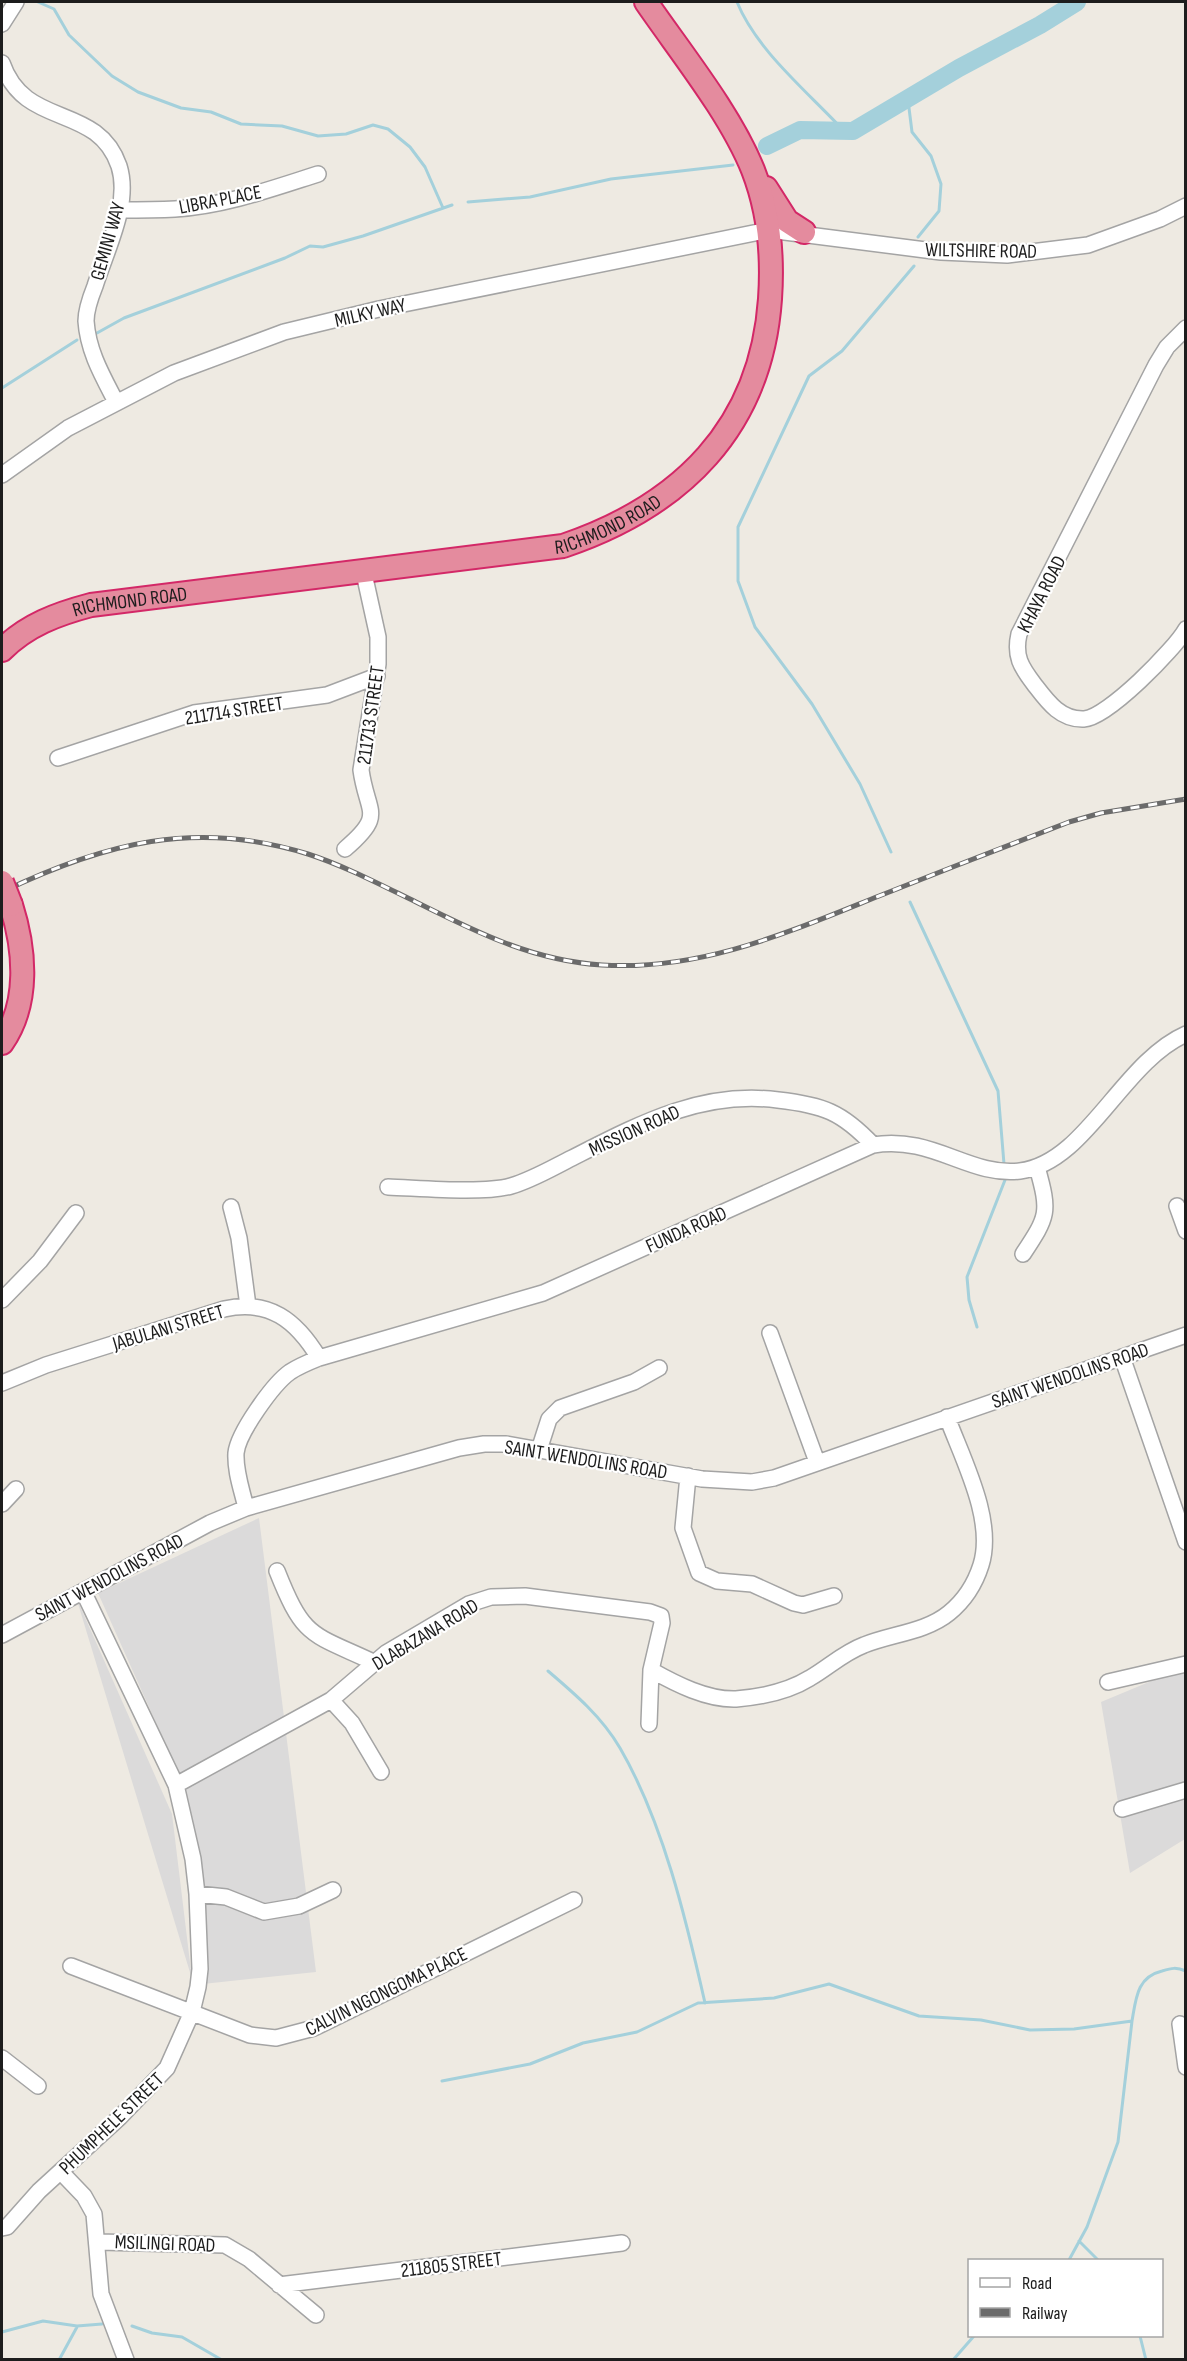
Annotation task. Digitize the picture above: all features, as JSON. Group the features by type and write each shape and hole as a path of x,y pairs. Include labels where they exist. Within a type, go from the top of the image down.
{"highway":[{"name":"RICHMOND ROAD","path":"2,650 14,637 46,619 91,605 363,569 563,546 610,528 640,513 696,470 726,434 745,403 759,368 768,322 771,282 769,230 752,170 718,109 646,2"},
{"path":"752,170 787,221 804,232"},
{"path":"2,882 20,934 23,969 19,1004 8,1034 2,1043"}],"street":[{"path":"2,24 16,2"},
{"name":"GEMINI WAY","path":"2,63 10,81 30,102 80,123 104,138 119,168 122,185 119,210 86,318 93,356 116,402"},
{"name":"LIBRA PLACE","path":"119,210 175,209 205,205 260,192 318,174"},
{"name":"WILTSHIRE ROAD","path":"769,230 804,232 940,252 1029,254 1088,245 1160,219 1185,206"},
{"name":"MILKY WAY","path":"2,475 69,428 116,402 200,361 284,332 402,304 769,230"},
{"name":"KHAYA ROAD","path":"1185,328 1167,347 1151,375 1019,634 1016,653 1024,670 1053,707 1070,717 1090,718 1103,711 1160,663 1185,628"},
{"name":"211713 STREET","path":"345,849 366,830 372,814 361,770 377,676 378,637 363,569"},
{"name":"211714 STREET","path":"58,758 194,713 327,695 377,676"},
{"name":"FUNDA ROAD","path":"246,1508 237,1468 236,1451 242,1435 277,1384 288,1373 319,1358 543,1293 873,1145 904,1142 921,1145 994,1170 1021,1171 1037,1167 1068,1148 1152,1055 1185,1034"},
{"name":"MISSION ROAD","path":"388,1187 507,1187 530,1179 650,1119 709,1100 734,1097 768,1098 820,1106 855,1125 873,1145"},
{"path":"1023,1254 1037,1235 1043,1221 1045,1197 1037,1167"},
{"path":"1178,1206 1185,1231"},
{"path":"231,1208 239,1238 248,1306"},
{"path":"2,1300 40,1261 76,1213"},
{"name":"JABULANI STREET","path":"2,1383 30,1371 224,1309 248,1306 285,1318 308,1339 319,1358"},
{"path":"770,1333 817,1462"},
{"name":"SAINT WENDOLINS ROAD","path":"2,1635 210,1522 246,1508 459,1448 495,1444 688,1476 752,1482 774,1478 1185,1335"},
{"path":"1122,1357 1185,1542"},
{"path":"539,1450 549,1419 560,1407 634,1382 658,1368"},
{"path":"649,1724 651,1670 693,1690 734,1699 759,1696 798,1685 836,1659 865,1644 939,1620 966,1597 975,1582 985,1546 984,1526 947,1417"},
{"path":"688,1476 683,1528 699,1573 717,1581 752,1584 803,1605 834,1596"},
{"path":"2,1504 16,1489"},
{"path":"277,1571 289,1601 309,1630 331,1645 373,1662"},
{"name":"PHUMPHELE STREET","path":"2,2228 12,2222 39,2191 128,2109 167,2068 192,2012 200,1969 193,1859 176,1785 83,1591"},
{"name":"DLABAZANA ROAD","path":"176,1785 332,1700 357,1681 373,1662 469,1604 491,1597 525,1596 650,1612 661,1616 662,1623 651,1670"},
{"path":"1108,1682 1185,1664"},
{"path":"332,1700 344,1712 381,1772"},
{"path":"1122,1809 1185,1790"},
{"path":"197,1894 226,1896 264,1912 299,1906 333,1890"},
{"name":"CALVIN NGONGOMA PLACE","path":"71,1966 261,2038 276,2038 314,2028 574,1900"},
{"path":"1180,2024 1185,2067"},
{"path":"2,2058 38,2086"},
{"path":"61,2172 90,2205 98,2242 101,2294 126,2360"},
{"name":"MSILINGI ROAD","path":"98,2242 225,2245 249,2259 316,2315"},
{"name":"211805 STREET","path":"279,2285 622,2243"}],"shaded area":[{"path":"259,1518 316,1972 203,1984 182,1781 98,1593"},
{"path":"76,1597 172,1814 192,1979"},
{"path":"1185,1667 1185,1839 1130,1873 1101,1702"}],"waterway":[{"path":"38,2 54,9 69,35 112,76 138,92 181,108 211,112 241,124 282,126 318,136 346,134 373,125 388,129 410,147 425,167 443,208"},
{"path":"737,2 746,20 770,54 844,131"},
{"path":"767,146 800,130 853,131 1077,2"},
{"path":"908,100 912,132 931,156 941,184 939,211 918,237"},
{"path":"468,202 530,197 611,179 733,165"},
{"path":"97,333 124,318 285,258 310,246 323,247 363,236 452,205"},
{"path":"891,852 860,784 812,704 755,627 738,581 738,527 809,376 842,351 914,266"},
{"path":"2,388 77,340"},
{"path":"910,902 998,1091 1004,1164"},
{"path":"977,1327 969,1300 967,1277 1005,1180"},
{"path":"548,1671 578,1697 605,1726 635,1777 649,1807 672,1872 705,2003"},
{"path":"442,2081 530,2064 583,2043 637,2032 698,2003 774,1998 829,1984 919,2016 981,2020 1030,2030 1074,2029 1132,2021 1139,1990 1147,1978 1171,1969 1186,1971"},
{"path":"1070,2259 1087,2227 1118,2142 1132,2021"},
{"path":"1079,2241 1097,2259"},
{"path":"2,2332 43,2321 77,2326 102,2324"},
{"path":"132,2326 152,2333 182,2337 222,2360"},
{"path":"59,2360 77,2327"},
{"path":"953,2360 973,2337"},
{"path":"1140,2337 1146,2360"}],"railway":[{"path":"2,892 77,860 114,849 189,838 227,838 267,844 322,859 363,876 483,934 529,951 577,962 639,965 675,962 744,946 812,923 1069,822 1101,813 1186,799"}]}
